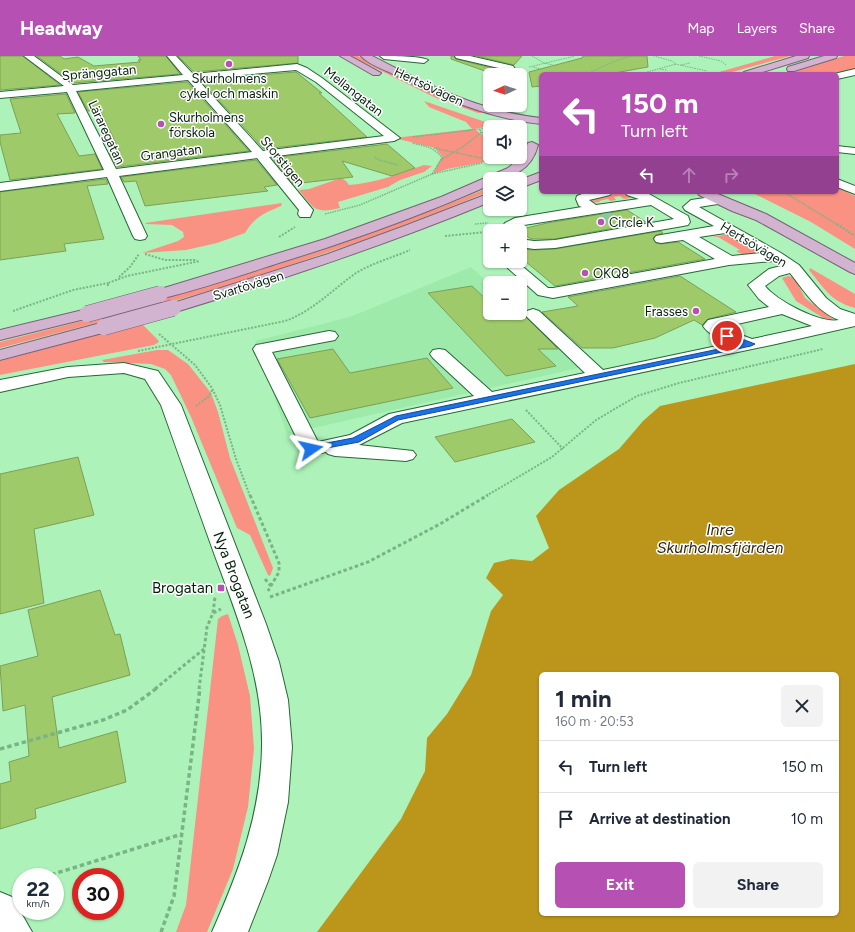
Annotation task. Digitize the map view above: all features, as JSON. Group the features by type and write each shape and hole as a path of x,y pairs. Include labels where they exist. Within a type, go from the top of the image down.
{"main road":[{"name":"Hertsövägen","path":"344,56 385,77"},
{"name":"Hertsövägen","path":"365,56 445,95 503,115 535,137"},
{"path":"753,72 805,56"},
{"path":"783,72 833,56"},
{"name":"Hertsövägen","path":"429,99 490,120"},
{"path":"509,172 518,168 525,162 531,151 535,137"},
{"path":"527,181 539,177"},
{"name":"Svartövägen","path":"0,335 87,314 269,262 350,235 432,205 483,183"},
{"name":"Hertsövägen","path":"719,196 761,217 855,269"},
{"name":"Svartövägen","path":"0,355 173,308 274,277 388,238 483,200"}],"street":[{"name":"Läraregatan","path":"28,56 70,88 95,136 140,236"},
{"name":"Storstigen","path":"171,56 261,155 306,210 305,214"},
{"path":"384,56 424,60"},
{"path":"459,56 510,68"},
{"path":"412,63 433,57"},
{"name":"Spränggatan","path":"0,95 297,67"},
{"name":"Mellangatan","path":"297,67 319,80 394,138"},
{"path":"839,76 855,72"},
{"name":"Grangatan","path":"0,187 394,138"},
{"path":"839,149 855,151"},
{"path":"839,184 855,190"},
{"path":"595,194 582,199 584,203 598,212"},
{"path":"527,244 555,244 626,229 683,222 683,219 640,194"},
{"name":"Hertsövägen","path":"719,196 696,203 690,207 776,256 794,268 820,302 834,312 855,321"},
{"path":"514,224 520,221 598,212 651,201"},
{"path":"670,211 690,207"},
{"path":"527,253 610,240 624,239 642,242 687,236 727,228"},
{"path":"687,236 729,261"},
{"path":"515,268 544,292 553,293 729,261 776,256"},
{"path":"794,268 774,272 756,285 770,301 784,310 814,319 829,327"},
{"path":"751,344 727,336 711,326 714,324 784,310"},
{"path":"532,314 599,376"},
{"path":"311,449 356,440 396,418 855,321"},
{"path":"311,449 262,348 329,336"},
{"path":"439,354 488,399"},
{"name":"Nya Brogatan","path":"0,386 68,372 124,368 152,375 171,405 266,661 276,718 277,768 272,804 256,870 230,932"},
{"path":"311,449 406,455"},
{"path":"0,908 14,932"}],"path":[{"path":"532,56 544,63 554,65"},
{"path":"525,68 575,56"},
{"path":"582,56 587,57"},
{"path":"591,72 615,61 631,56"},
{"path":"654,56 674,62 676,63 675,64 707,71"},
{"path":"699,56 721,61 726,65"},
{"path":"667,60 672,58"},
{"path":"680,65 690,63"},
{"path":"648,72 675,64"},
{"path":"531,67 540,69"},
{"path":"659,69 667,70"},
{"path":"409,138 483,128"},
{"path":"441,160 476,138 482,132 479,129"},
{"path":"434,148 483,159"},
{"path":"374,156 379,160 398,165"},
{"path":"432,174 483,163"},
{"path":"788,194 814,208 855,236"},
{"path":"469,227 487,219"},
{"path":"456,232 444,236 483,233"},
{"path":"135,352 276,323 299,316 316,306 335,289 358,272 416,248"},
{"path":"118,279 130,267 141,252 165,260 204,260"},
{"path":"7,313 73,290 108,283"},
{"path":"155,331 202,375 212,387 223,410 229,438 243,480 279,563 279,572 266,598 368,562 476,503 562,449 596,420 637,396 679,383 826,349"},
{"path":"511,394 562,449"},
{"path":"265,578 271,586"},
{"path":"161,932 174,896 207,627 213,613 215,597"},
{"path":"213,613 245,603"},
{"path":"0,749 102,720 127,710 204,649"},
{"path":"64,871 182,834"}],"shaded area":[{"path":"351,56 358,56 438,96 484,113 478,113 436,98"},
{"path":"775,56 790,56 732,72 719,72"},
{"path":"844,56 855,56 855,69 839,72 794,72"},
{"path":"424,101 483,121 483,127 475,129 482,135 483,134 483,162 447,169 433,174 442,156 435,148 394,138 472,129 466,122 429,107"},
{"path":"424,165 432,166 424,172 400,180 388,187 338,202 340,208 332,210 320,210 312,206 299,190 309,189 341,178 349,185 378,180"},
{"path":"839,188 855,196 855,249 811,222 755,194 839,194"},
{"path":"483,190 483,194 447,209 272,271 139,311 134,307 314,253 447,205"},
{"path":"610,194 629,194 637,197 624,199 620,196 614,197 616,200 610,201 608,199 590,203 588,199"},
{"path":"282,203 281,206 256,219 245,233 217,243 186,250 142,253 178,241 184,237 183,232 172,225 145,223"},
{"path":"729,234 761,251 752,255 742,254 736,251 740,250 718,237 712,237"},
{"path":"471,267 483,278 483,320 527,320 527,316 583,367 287,434 255,341 350,317"},
{"path":"810,268 855,294 855,308 840,302 829,294 809,270"},
{"path":"788,276 794,277 805,298 833,319 825,319 796,301 782,278"},
{"path":"125,310 130,314 0,348 0,342"},
{"path":"141,323 159,342 154,345 0,375 0,361"},
{"path":"157,350 168,350 188,364 211,393 218,412 230,458 273,568 270,576 268,575 250,535 237,528 191,417 171,375 165,369 151,364 104,362 102,360"},
{"path":"228,614 238,645 250,696 254,749 248,807 233,869 207,932 176,932 186,905 218,619"}],"water":[{"name":"Inre Skurholmsfjärden","path":"855,364 855,932 317,932 401,819 425,771 427,738 447,714 471,675 491,611 503,595 486,578 494,563 511,559 532,561 549,548 536,516 559,490 619,449 643,421 660,406"}],"building":[{"path":"0,56 23,56 60,85 0,90"},
{"path":"37,56 60,56 64,59 78,57 94,66 140,62 138,60 141,60 138,56 166,56 180,74 73,83"},
{"path":"178,56 298,56 298,63 194,72"},
{"path":"451,56 454,56 456,59 492,68 483,68 483,70 451,59"},
{"path":"477,56 522,56 514,65"},
{"path":"583,56 647,56 648,67 620,72 539,72 539,86 532,87 529,72 582,58"},
{"path":"296,72 322,93 319,93 367,137 264,149 200,80"},
{"path":"187,82 249,151 117,167 109,153 120,152 100,110 88,111 78,92"},
{"path":"66,94 75,113 57,114 79,156 95,154 102,169 10,180 0,142 0,135 21,133 10,99"},
{"path":"387,144 415,168 392,176 342,161 353,177 293,184 272,158"},
{"path":"256,160 277,185 264,187 268,191 145,206 136,181 124,182 121,177"},
{"path":"106,179 108,184 87,186 104,239 64,244 66,251 0,260 0,192"},
{"name":"Circle K","path":"627,210 646,222 555,239 531,239 527,236 527,228 547,223"},
{"name":"OKQ8","path":"661,231 663,233 656,235 653,238 656,243 661,244 678,242 705,259 555,286 527,263 527,250 555,249"},
{"path":"680,276 736,312 708,319 702,325 694,320 655,338 613,348 582,348 542,312 578,306 568,297"},
{"path":"472,286 483,296 483,320 527,320 527,318 558,349 538,349 556,366 506,376 428,293"},
{"path":"333,349 350,373 427,358 453,388 310,418 277,359"},
{"path":"512,419 535,442 455,462 435,437"},
{"path":"78,457 94,515 34,529 44,603 0,614 0,474"},
{"path":"100,590 115,635 120,634 130,675 52,697 59,748 117,731 126,782 35,809 36,818 0,829 0,784 11,781 9,762 29,756 25,705 3,711 0,666 38,656 28,610"}],"tunnel":[{"path":"602,214 619,225"},
{"path":"617,224 622,227"}],"place":[{"name":"Skurholmens cykel och maskin","path":"229,64"},
{"name":"Skurholmens förskola","path":"161,124"},
{"name":"Circle K","path":"601,222"},
{"name":"OKQ8","path":"585,273"},
{"name":"Frasses","path":"696,311"},
{"name":"Brogatan","path":"221,588"}],"route":[{"path":"311,449 356,440 396,418 751,344 727,336"}]}
